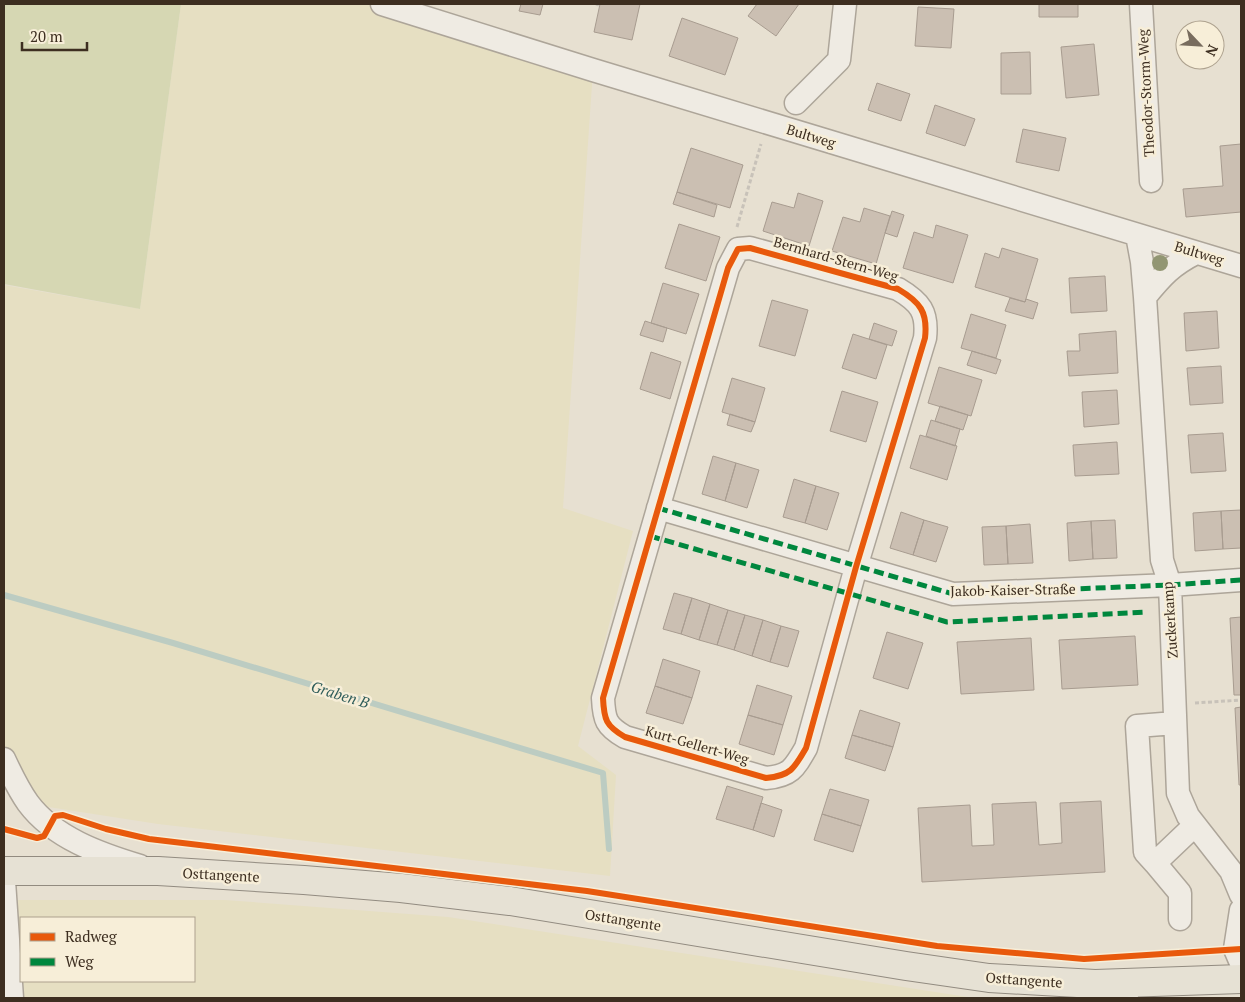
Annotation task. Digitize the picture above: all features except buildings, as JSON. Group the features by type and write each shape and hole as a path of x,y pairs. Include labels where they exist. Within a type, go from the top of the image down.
{"main road":[{"name":"Osttangente","path":"4,871 158,871 304,880 421,890 510,901 971,976 1095,984 1241,979"}],"street":[{"name":"Bultweg","path":"382,4 1241,266"},
{"path":"796,103 839,60 845,4"},
{"name":"Theodor-Storm-Weg","path":"1141,4 1151,181"},
{"name":"Zuckerkamp","path":"1137,235 1142,262 1145,297 1162,560 1170,586 1178,793 1188,816 1231,871 1241,895"},
{"name":"Bernhard-Stern-Weg","path":"738,249 750,248 898,289 911,296 922,308 927,323 925,338 856,567"},
{"path":"658,508 728,268 738,249"},
{"path":"1145,297 1160,278 1178,262 1196,253"},
{"name":"Jakob-Kaiser-Straße","path":"658,508 953,594 1170,586 1241,580"},
{"name":"Kurt-Gellert-Weg","path":"658,508 603,698 604,717 612,730 625,737 766,778 782,776 796,766 806,748 856,567"},
{"path":"1175,714 1137,726 1146,852 1180,893 1180,919"},
{"path":"4,759 11,775 29,804 50,825 74,840 108,857 158,871"},
{"path":"1155,863 1195,826"},
{"path":"4,882 6,951 12,998"},
{"path":"1241,910 1235,949 1241,963"},
{"path":"1095,984 1127,998"}],"path":[{"path":"738,249 736,230 767,122"},
{"path":"1175,714 1241,700"}],"shaded area":[{"path":"181,4 382,4 593,70 563,508 633,531 578,746 616,775 610,876 158,824 29,804 4,759 4,285 140,309"},
{"path":"5,900 225,900 448,917 974,998 12,998"}],"green space":[{"path":"4,4 181,4 140,309 4,284"}],"waterway":[{"name":"Graben B","path":"4,595 173,643 603,773 609,849"}],"marked path":[{"path":"658,508 953,594 1170,585 1241,580"},
{"path":"650,536 947,622 1147,612"}],"cycle path":[{"path":"750,248 898,289 917,303 924,314 926,329 925,338 856,567 806,748 790,770 781,775 766,778 625,737 607,722 603,698 728,268 738,249 750,248"},
{"path":"4,829 37,838 44,836 55,816 63,815 106,829 149,839 587,891 937,946 1084,959 1241,949"}]}
